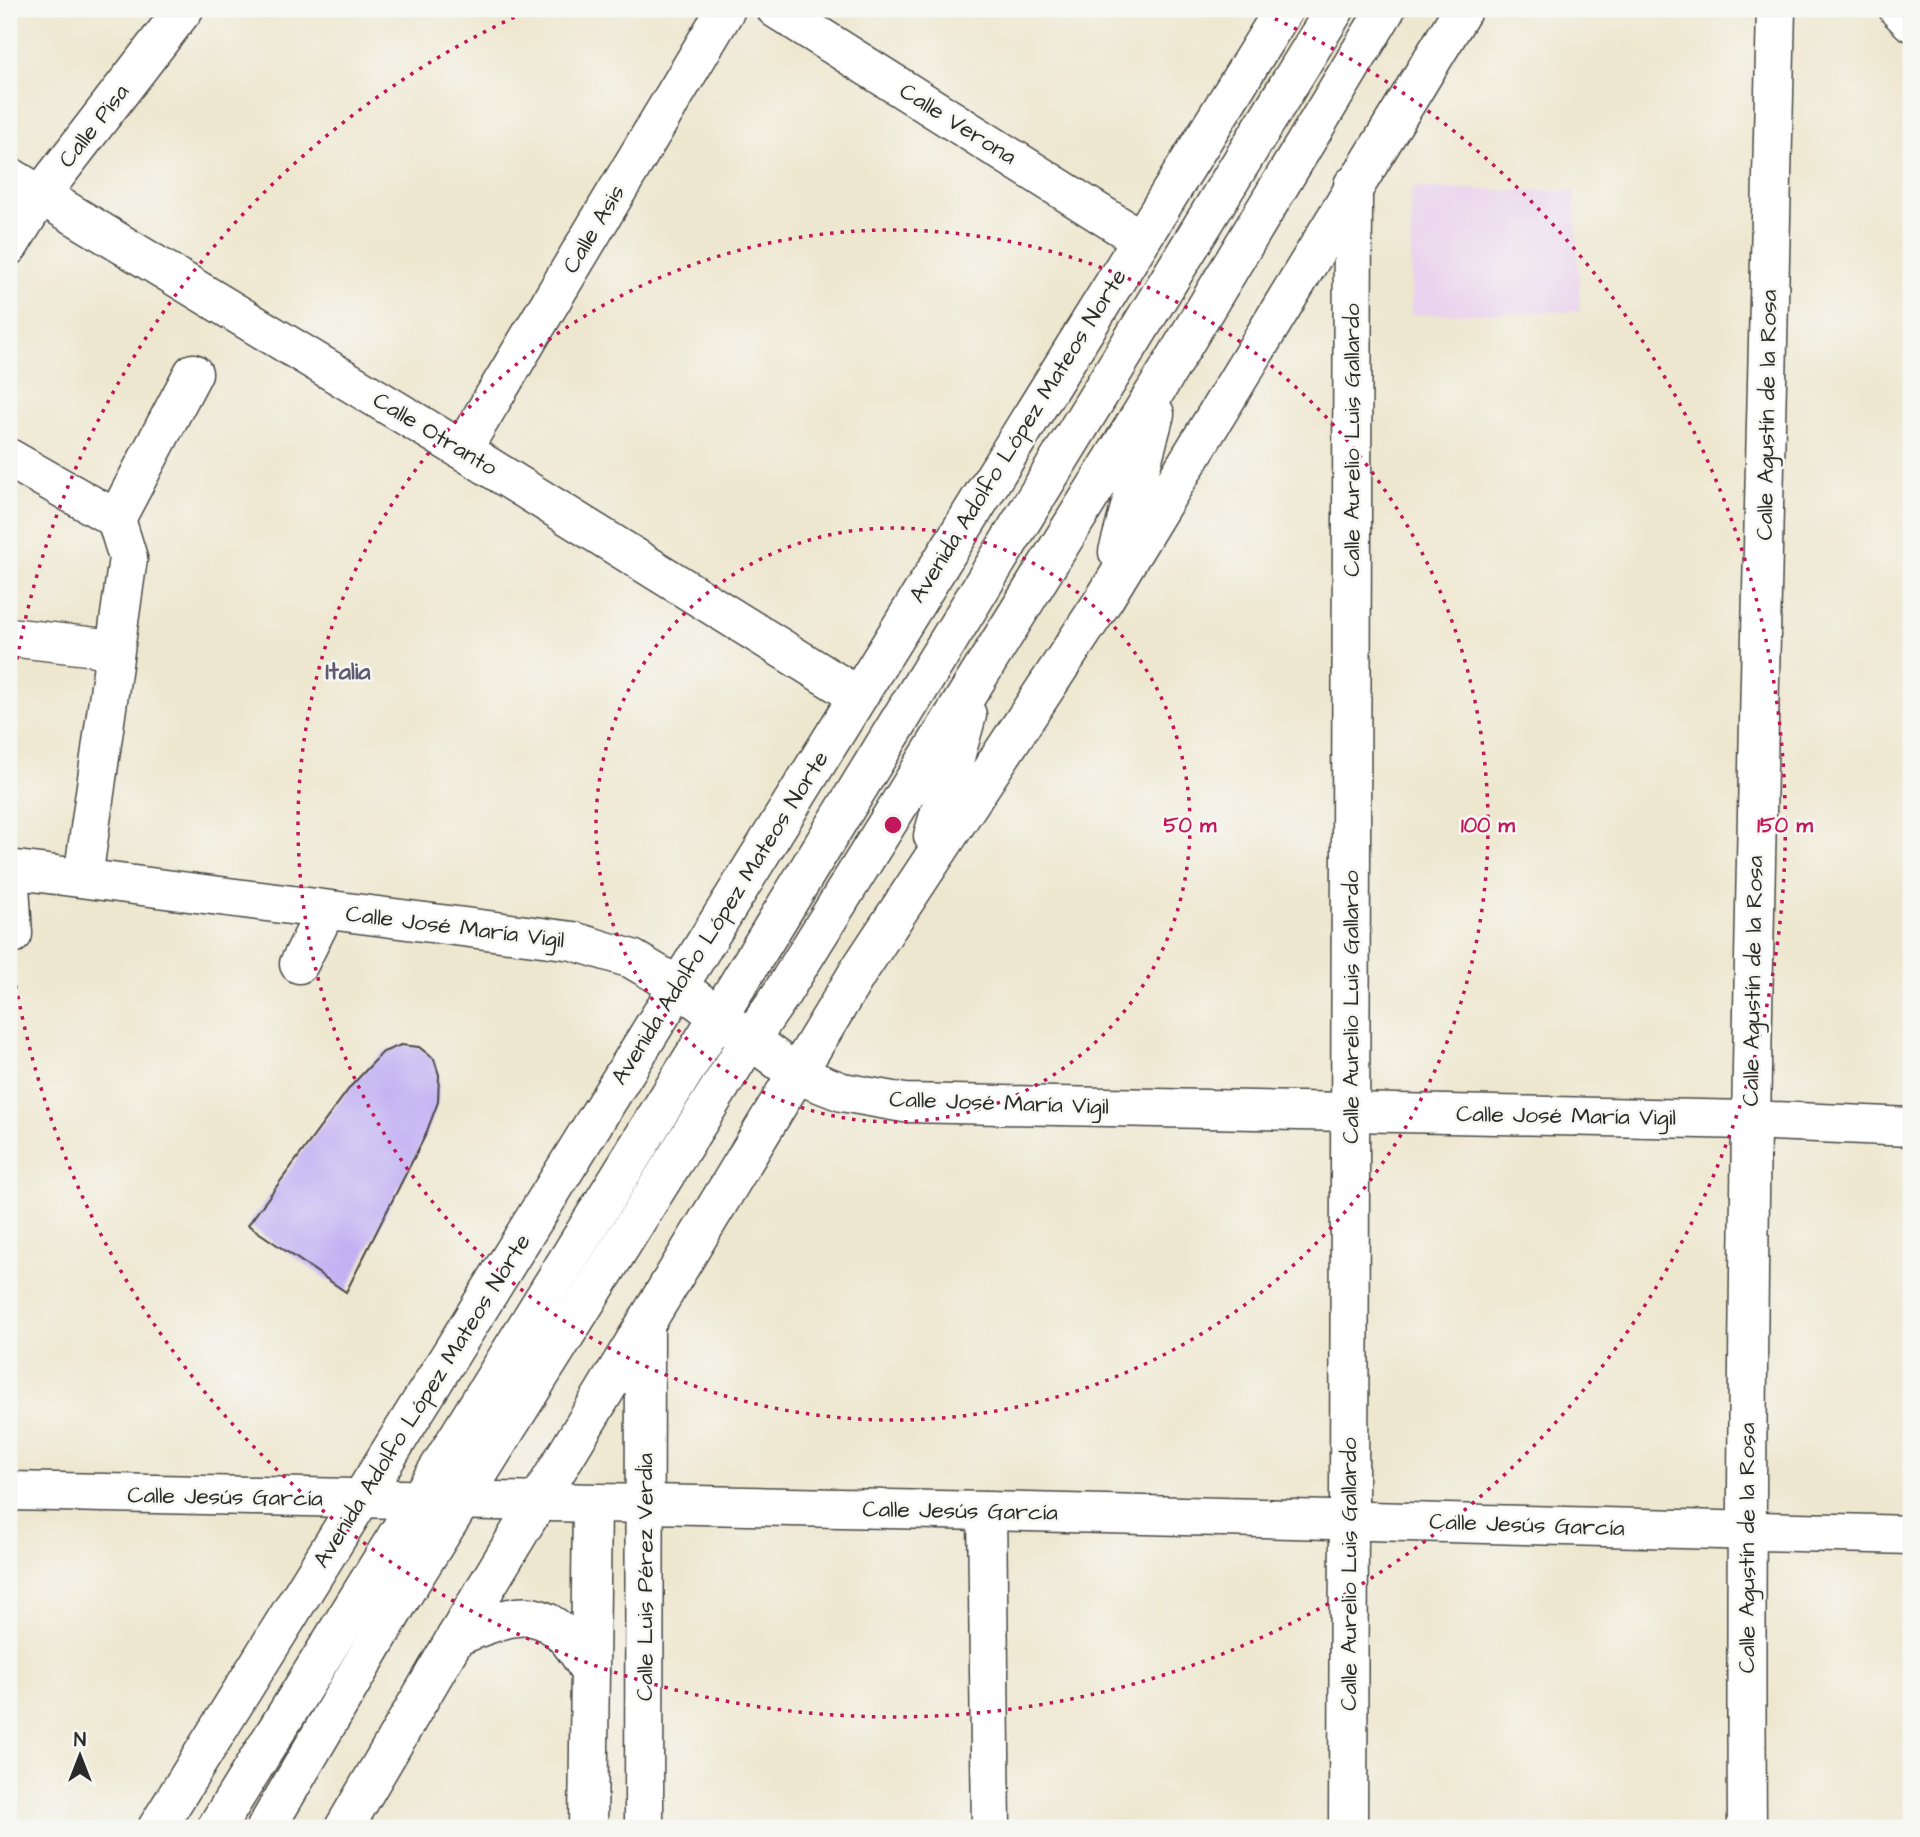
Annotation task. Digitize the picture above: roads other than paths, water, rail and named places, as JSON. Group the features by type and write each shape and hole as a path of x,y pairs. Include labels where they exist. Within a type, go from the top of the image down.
{"street":[{"name":"Calle Pisa","path":"9,246 24,186 184,9"},
{"name":"Calle Asis","path":"462,450 726,9"},
{"name":"Calle Verona","path":"776,9 1140,239"},
{"name":"Avenida Adolfo López Mateos Norte","path":"158,1828 1284,9"},
{"name":"Avenida Adolfo López Mateos Norte","path":"216,1828 718,1017 1335,9"},
{"path":"266,1828 460,1502 749,1041 782,993 1166,374 1386,9"},
{"path":"344,1825 860,969 924,868 1105,598 1463,9"},
{"name":"Calle Agustín de la Rosa","path":"1747,1828 1745,1531 1750,1120 1776,9"},
{"path":"1898,9 1911,22"},
{"name":"Calle Otranto","path":"24,186 462,450 858,696"},
{"name":"Calle Aurelio Luis Gallardo","path":"1348,1828 1353,186"},
{"path":"116,519 193,373"},
{"path":"1105,598 1166,374"},
{"path":"9,458 116,519 128,558 83,878"},
{"path":"9,637 114,649"},
{"path":"924,868 977,676"},
{"name":"Calle José María Vigil","path":"9,869 573,941 632,959 678,986 798,1075 842,1091 904,1103 1750,1120 1911,1127"},
{"path":"9,869 13,934"},
{"path":"299,964 326,910"},
{"path":"782,993 860,969"},
{"name":"Calle Luis Pérez Verdia","path":"644,1828 645,1325"},
{"name":"Calle Jesús García","path":"9,1491 988,1511 1911,1535"},
{"path":"588,1828 592,1505"},
{"path":"988,1511 991,1828"},
{"path":"456,1637 494,1621 519,1616 536,1617 554,1625 570,1639 590,1672"}],"district":[{"name":"Italia","path":"348,672"}]}
